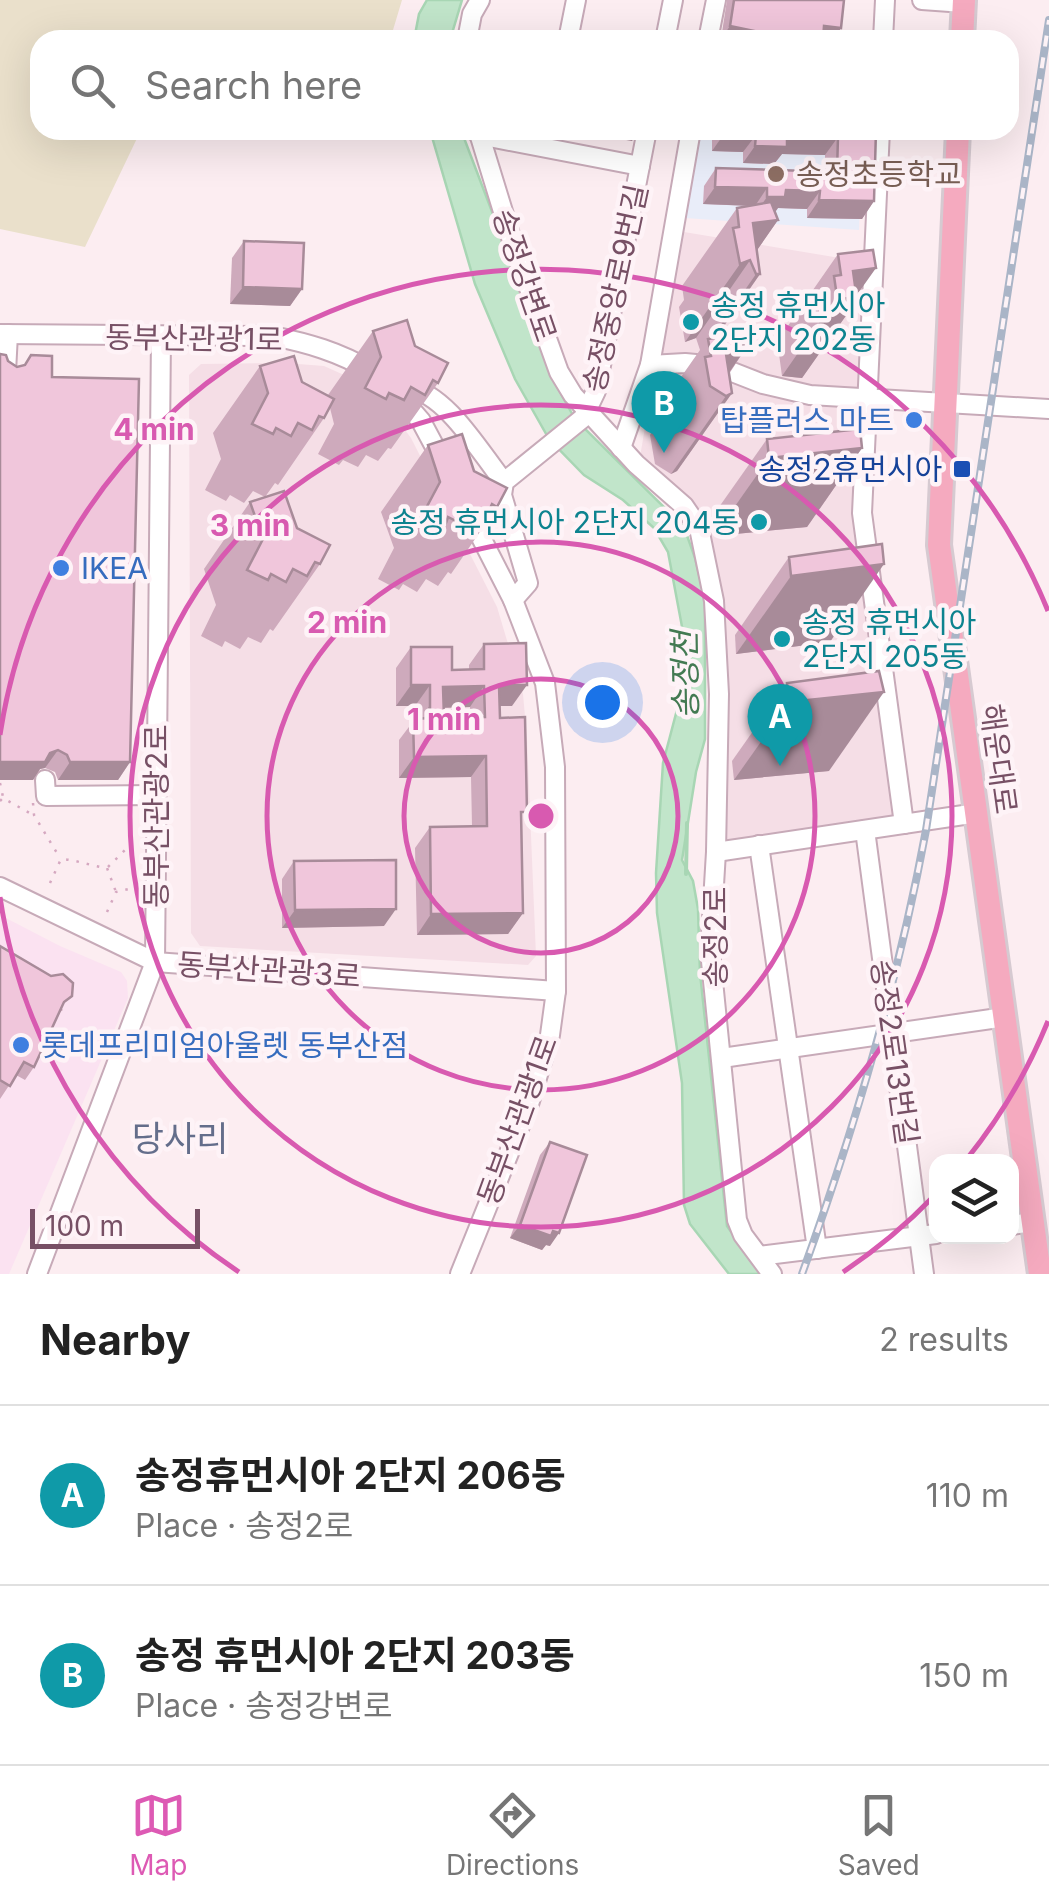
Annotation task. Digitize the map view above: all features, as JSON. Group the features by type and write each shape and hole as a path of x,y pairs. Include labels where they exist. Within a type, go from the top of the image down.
{"main road":[{"path":"963,30 964,2"},
{"name":"해운대로","path":"957,140 943,402 940,564 1004,1017 1022,1223 1040,1274"}],"street":[{"path":"469,30 480,0"},
{"path":"570,30 576,0"},
{"path":"668,30 674,0"},
{"path":"710,30 716,0"},
{"path":"884,30 885,0"},
{"path":"922,0 964,2"},
{"name":"송정강변로","path":"481,140 513,244 559,372 586,414 684,506 699,528 714,601 720,694 716,852"},
{"name":"송정중앙로9번길","path":"552,140 640,166"},
{"name":"송정중앙로9번길","path":"586,414 596,392 646,140"},
{"path":"621,448 650,365 689,140"},
{"path":"879,140 862,513 904,824"},
{"path":"4,334 6,372"},
{"name":"동부산관광1로","path":"4,334 272,336 345,355 389,384 421,420 513,600 545,683 555,768 556,991 550,1034 530,1102 460,1274"},
{"name":"동부산관광2로","path":"37,1274 155,962 161,336"},
{"path":"650,365 717,366 779,389 810,395 1049,409"},
{"path":"389,384 422,390 442,403 510,477"},
{"path":"513,600 528,583 502,495 510,477 586,414"},
{"path":"46,780 46,796 156,795"},
{"name":"송정2로","path":"772,1274 737,1220 710,951 716,852 977,813"},
{"name":"송정2로13번길","path":"866,830 892,1034 928,1235 924,1274"},
{"path":"759,846 816,1249"},
{"name":"동부산관광3로","path":"0,887 155,962 556,991"},
{"path":"722,1058 1004,1017"},
{"path":"759,1256 928,1235"}],"path":[{"path":"0,782 2,800 34,815"},
{"path":"33,798 34,815 60,859 107,868"},
{"path":"107,868 134,841"},
{"path":"50,882 60,859"},
{"path":"107,868 116,892 108,912"},
{"path":"116,892 134,888"}],"shaded area":[{"path":"0,0 402,0 393,30 30,30 30,140 136,140 85,247 0,229"},
{"name":"송정초등학교","path":"697,140 863,140 859,230 685,218"},
{"path":"678,231 864,262 858,418 895,816 722,844 722,604 713,551 705,523 692,500 640,457"},
{"path":"201,364 324,366 353,379 388,407 411,438 497,607 523,694 527,739 536,956 528,965 200,946 191,933 189,375"},
{"path":"0,915 121,972 127,981 128,998 9,1274 0,1274"}],"water":[{"path":"427,0 462,0 453,30 416,30"},
{"name":"송정천","path":"433,140 465,140 530,322 554,381 575,419 684,527 695,558 705,600 705,739 682,860 693,881 698,909 700,973 727,1226 761,1274 729,1274 690,1224 684,1205 682,1083 657,913 656,873 663,763 683,687 686,648 668,552 654,528 623,500 584,475 549,439 515,379 475,284"}],"building":[{"path":"734,0 844,0 841,28 749,30 730,26"},
{"path":"756,140 787,140 787,147 755,146"},
{"path":"838,140 876,140 874,201 819,200 820,191 786,190 785,197 767,197 767,188 715,187 716,168 837,172"},
{"path":"771,202 778,220 753,223 760,274 756,274 750,260 740,264 733,228 739,227 737,208"},
{"path":"244,241 304,243 302,289 243,287"},
{"path":"873,250 876,268 853,271 857,300 837,297 834,276 841,275 838,254"},
{"path":"407,320 415,346 448,363 438,383 433,380 425,395 411,387 404,400 389,393 386,399 365,388 381,357 373,331"},
{"path":"742,334 744,351 726,354 732,393 726,396 710,386 705,357 711,356 708,339"},
{"name":"IKEA","path":"0,354 17,367 25,365 31,355 52,356 52,377 139,379 130,762 70,762 58,750 50,753 45,762 0,762"},
{"path":"294,356 302,382 334,399 312,430 298,423 291,436 276,428 273,434 252,424 268,393 260,366"},
{"path":"860,429 862,448 769,458 767,439"},
{"path":"462,434 474,471 507,488 485,519 470,512 464,525 448,517 446,523 424,512 440,482 428,445"},
{"path":"284,491 297,528 330,545 320,564 315,562 307,576 293,569 286,582 271,574 268,580 247,570 263,539 250,502"},
{"path":"882,544 884,564 791,576 789,557"},
{"path":"526,643 527,685 499,685 500,718 525,717 527,812 521,812 523,913 431,914 430,827 487,826 486,756 414,757 413,719 430,718 430,685 411,685 411,647 452,647 452,670 484,669 484,644","holes":["484,686 485,717 444,718 443,687"]},
{"path":"879,671 884,692 789,702 787,683"},
{"path":"396,860 396,909 295,910 294,861"},
{"name":"롯데프리미엄아울렛 동부산점","path":"0,946 51,976 63,974 73,983 72,996 64,1002 34,1067 24,1062 10,1086 0,1080"},
{"path":"550,1142 587,1155 559,1233 553,1231 551,1236 520,1225"}],"waterway":[{"name":"송정천","path":"686,874 687,823"}],"railway":[{"path":"802,1274 873,1054 926,830 1049,20"}],"place":[{"name":"송정초등학교","path":"776,174"},
{"name":"송정 휴먼시아 2단지 202동","path":"691,322"},
{"name":"탑플러스 마트","path":"914,420"},
{"name":"송정 휴먼시아 2단지 203동","path":"664,453"},
{"name":"송정2휴먼시아","path":"962,469"},
{"name":"송정 휴먼시아 2단지 204동","path":"759,522"},
{"name":"IKEA","path":"61,568"},
{"name":"송정 휴먼시아 2단지 205동","path":"782,639"},
{"name":"송정휴먼시아 2단지 206동","path":"780,766"},
{"name":"롯데프리미엄아울렛 동부산점","path":"21,1045"}],"district":[{"name":"당사리","path":"180,1138"}]}
